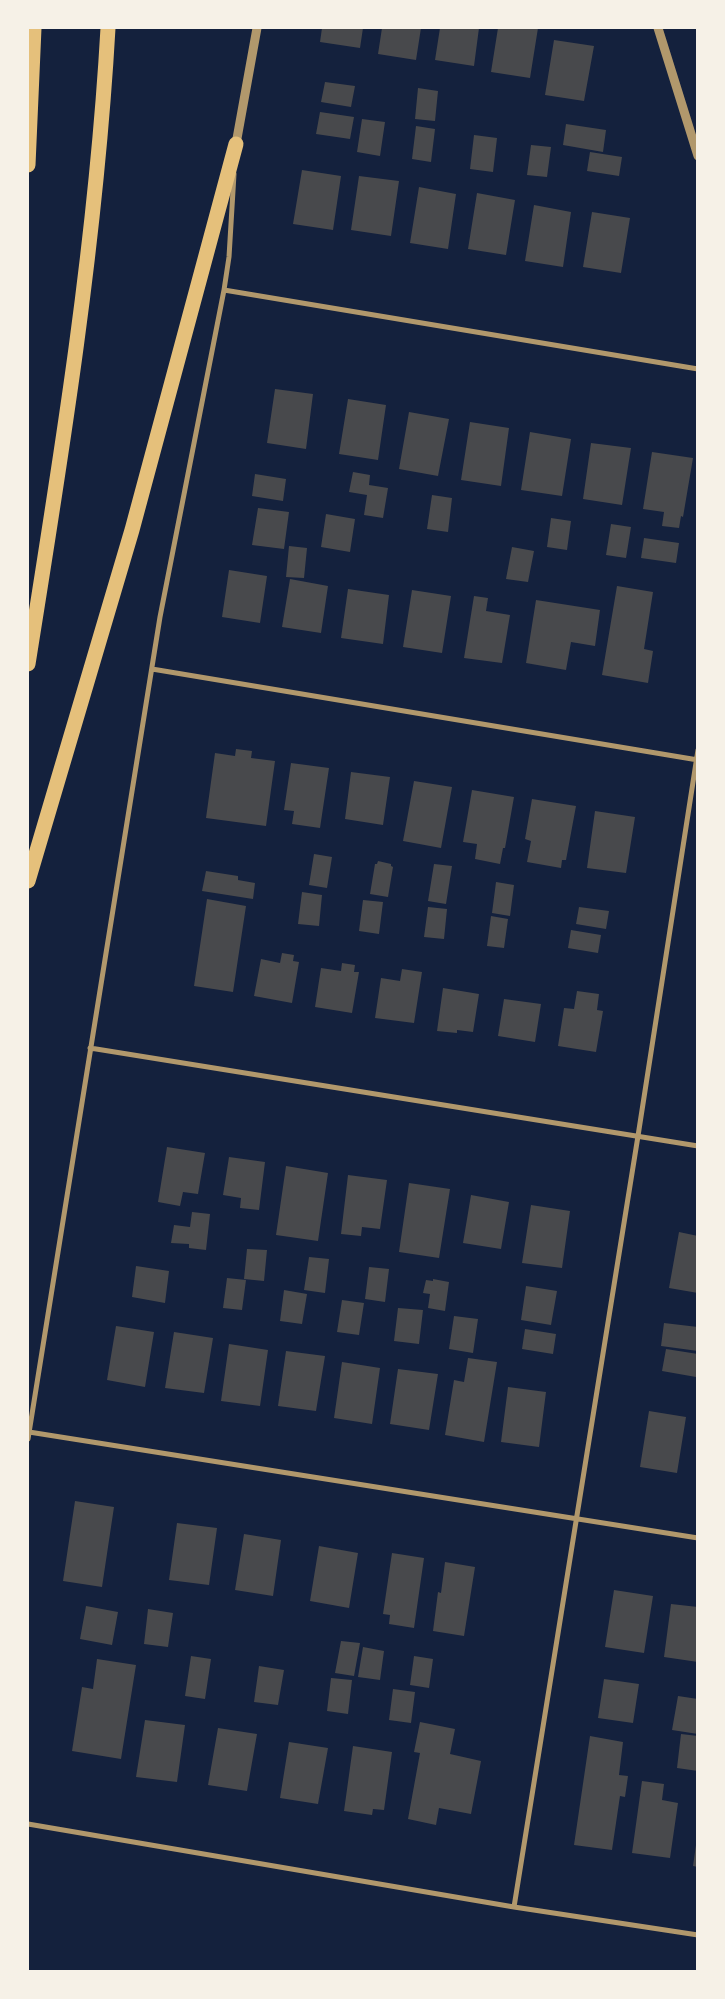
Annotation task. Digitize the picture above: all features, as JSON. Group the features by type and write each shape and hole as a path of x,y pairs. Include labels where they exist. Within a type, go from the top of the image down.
{"highway":[{"path":"28,165 34,28"},
{"path":"28,664 83,302 96,179 108,28"},
{"path":"28,881 132,530 236,144"}],"street":[{"path":"28,1439 160,618 230,257 236,144 257,28"},
{"path":"658,28 698,156"},
{"path":"224,290 698,369"},
{"path":"152,669 697,760"},
{"path":"514,1907 698,750"},
{"path":"90,1048 698,1146"},
{"path":"29,1432 698,1538"},
{"path":"28,1824 514,1907 698,1935"}],"building":[{"path":"322,28 363,28 360,48 320,42"},
{"path":"382,28 421,28 416,60 378,54"},
{"path":"440,28 479,28 474,66 435,60"},
{"path":"498,28 538,28 530,78 491,72"},
{"path":"554,40 594,46 584,101 545,95"},
{"path":"325,82 355,86 351,107 321,102"},
{"path":"418,88 438,91 435,121 415,119"},
{"path":"320,112 354,117 350,139 316,134"},
{"path":"362,119 385,122 380,156 357,152"},
{"path":"566,124 606,130 603,152 563,145"},
{"path":"416,126 435,129 431,162 412,159"},
{"path":"474,135 497,138 493,172 470,169"},
{"path":"531,145 551,147 547,177 527,175"},
{"path":"590,152 622,157 619,176 587,171"},
{"path":"302,170 341,176 333,230 293,224"},
{"path":"359,176 399,181 391,236 351,230"},
{"path":"419,187 456,194 448,249 410,243"},
{"path":"477,193 515,200 506,255 468,249"},
{"path":"534,205 571,212 563,267 525,261"},
{"path":"592,212 630,218 621,273 583,267"},
{"path":"275,389 313,394 306,449 267,443"},
{"path":"348,399 386,405 378,460 339,454"},
{"path":"409,412 449,419 438,476 399,469"},
{"path":"470,422 509,428 501,486 461,480"},
{"path":"530,432 571,439 562,496 521,490"},
{"path":"591,443 631,448 622,505 583,499"},
{"path":"652,452 693,458 683,517 681,516 679,528 662,526 664,512 643,509"},
{"path":"353,472 370,475 369,485 388,488 383,518 364,515 367,495 349,492"},
{"path":"255,474 286,479 283,501 252,496"},
{"path":"432,495 452,498 448,532 427,529"},
{"path":"258,508 289,512 284,549 252,545"},
{"path":"326,514 355,519 350,552 321,547"},
{"path":"551,518 571,521 567,550 547,547"},
{"path":"611,524 631,527 626,558 606,555"},
{"path":"644,538 679,543 676,563 641,558"},
{"path":"289,546 307,548 304,578 286,577"},
{"path":"512,547 534,551 528,582 506,579"},
{"path":"229,570 267,576 260,623 222,617"},
{"path":"290,579 328,586 321,633 282,627"},
{"path":"617,586 653,592 644,649 653,651 648,683 602,675"},
{"path":"348,589 389,595 383,644 341,638"},
{"path":"412,590 451,596 442,653 403,647"},
{"path":"474,596 488,598 486,611 510,615 502,663 464,658"},
{"path":"536,600 600,610 595,646 571,642 566,670 526,663"},
{"path":"236,749 252,751 251,758 275,761 266,826 206,818 215,753 235,756"},
{"path":"291,763 329,768 320,828 292,824 294,811 284,810"},
{"path":"351,772 390,777 383,825 345,819"},
{"path":"414,781 452,787 441,848 403,841"},
{"path":"472,790 514,797 505,848 503,848 500,864 475,859 477,844 463,842"},
{"path":"532,799 576,806 566,860 562,860 561,868 527,862 531,841 525,839"},
{"path":"595,811 635,817 626,873 587,868"},
{"path":"314,854 332,857 327,888 309,885"},
{"path":"378,861 391,864 393,867 388,897 370,894 375,864"},
{"path":"434,864 452,866 446,904 428,901"},
{"path":"206,871 238,876 238,880 255,883 253,899 202,891"},
{"path":"496,882 514,885 510,916 492,913"},
{"path":"302,892 322,895 319,926 298,924"},
{"path":"207,899 246,906 233,992 194,986"},
{"path":"363,900 383,902 379,934 359,931"},
{"path":"428,907 447,909 444,939 424,937"},
{"path":"579,907 609,911 606,929 576,924"},
{"path":"491,916 508,919 504,948 487,946"},
{"path":"571,930 601,935 598,953 568,948"},
{"path":"282,953 294,955 293,961 299,962 292,1003 254,996 261,959 280,963"},
{"path":"342,963 355,965 354,972 359,972 352,1013 315,1007 321,968 341,971"},
{"path":"402,969 422,972 414,1023 375,1018 381,978 400,981"},
{"path":"443,988 479,994 473,1032 457,1030 457,1033 437,1031"},
{"path":"577,991 599,994 597,1010 603,1011 596,1052 558,1046 564,1008 574,1009"},
{"path":"504,999 541,1004 535,1042 498,1036"},
{"path":"167,1147 205,1153 198,1194 183,1192 180,1206 158,1202"},
{"path":"229,1157 265,1162 259,1210 240,1208 241,1198 223,1195"},
{"path":"286,1166 328,1173 318,1241 276,1235"},
{"path":"348,1175 387,1180 380,1229 362,1227 361,1236 341,1234"},
{"path":"409,1183 450,1189 439,1258 399,1252"},
{"path":"471,1195 509,1202 501,1249 463,1243"},
{"path":"531,1205 570,1211 562,1268 522,1263"},
{"path":"192,1212 210,1214 206,1250 189,1248 189,1244 171,1243 174,1225 190,1227"},
{"path":"679,1232 698,1236 698,1293 669,1288"},
{"path":"247,1249 267,1250 264,1281 244,1279"},
{"path":"309,1257 329,1259 325,1293 304,1290"},
{"path":"136,1266 169,1271 165,1303 132,1297"},
{"path":"369,1267 389,1269 385,1302 365,1299"},
{"path":"227,1278 246,1280 242,1310 223,1308"},
{"path":"433,1279 449,1282 445,1311 428,1308 430,1294 423,1293 426,1280 433,1281"},
{"path":"526,1286 557,1291 551,1325 521,1320"},
{"path":"284,1290 307,1294 302,1324 280,1321"},
{"path":"342,1300 364,1303 359,1335 337,1332"},
{"path":"398,1308 423,1310 419,1344 394,1341"},
{"path":"454,1316 478,1319 473,1353 449,1349"},
{"path":"664,1323 698,1327 698,1351 661,1346"},
{"path":"116,1326 154,1332 145,1387 107,1380"},
{"path":"525,1329 556,1334 553,1354 522,1349"},
{"path":"174,1332 213,1338 204,1393 165,1388"},
{"path":"229,1344 268,1350 260,1406 221,1401"},
{"path":"666,1349 698,1354 696,1377 662,1371"},
{"path":"286,1351 325,1356 316,1411 278,1406"},
{"path":"468,1358 497,1362 484,1442 445,1435 454,1380 464,1382"},
{"path":"342,1362 380,1368 372,1424 334,1418"},
{"path":"398,1369 438,1374 429,1430 390,1424"},
{"path":"508,1387 546,1392 539,1447 501,1442"},
{"path":"649,1411 686,1417 677,1473 640,1467"},
{"path":"75,1501 114,1507 102,1587 63,1581"},
{"path":"177,1523 217,1528 209,1585 169,1580"},
{"path":"244,1534 281,1540 273,1596 235,1590"},
{"path":"319,1546 358,1553 349,1608 310,1601"},
{"path":"392,1553 424,1558 414,1628 389,1624 390,1615 383,1614"},
{"path":"445,1562 475,1567 464,1636 433,1631 438,1592 441,1593"},
{"path":"614,1590 653,1596 644,1653 605,1647"},
{"path":"671,1604 698,1607 698,1662 664,1657"},
{"path":"86,1606 118,1612 112,1645 80,1639"},
{"path":"148,1609 173,1613 168,1647 144,1644"},
{"path":"341,1641 360,1643 354,1676 335,1673"},
{"path":"363,1647 384,1651 380,1680 358,1677"},
{"path":"191,1656 211,1659 205,1699 185,1696"},
{"path":"414,1656 433,1659 429,1688 410,1685"},
{"path":"97,1659 136,1665 121,1759 72,1751 82,1687 93,1689"},
{"path":"259,1666 284,1670 278,1705 254,1702"},
{"path":"331,1678 352,1680 348,1714 327,1711"},
{"path":"604,1679 639,1684 633,1723 598,1718"},
{"path":"393,1689 415,1692 411,1723 389,1720"},
{"path":"678,1696 698,1699 698,1734 672,1730"},
{"path":"145,1720 185,1725 177,1782 136,1777"},
{"path":"420,1722 455,1729 450,1754 481,1761 471,1814 439,1808 436,1825 408,1819 420,1753 414,1752"},
{"path":"218,1728 257,1734 247,1791 208,1785"},
{"path":"681,1734 698,1736 698,1771 677,1768"},
{"path":"590,1736 623,1742 619,1775 628,1776 625,1797 620,1796 612,1850 574,1845"},
{"path":"289,1742 328,1748 318,1804 280,1798"},
{"path":"353,1746 392,1752 384,1810 373,1809 372,1815 344,1811"},
{"path":"642,1781 664,1784 662,1800 678,1803 670,1858 632,1853"},
{"path":"696,1845 698,1845 698,1867 693,1866"}]}
